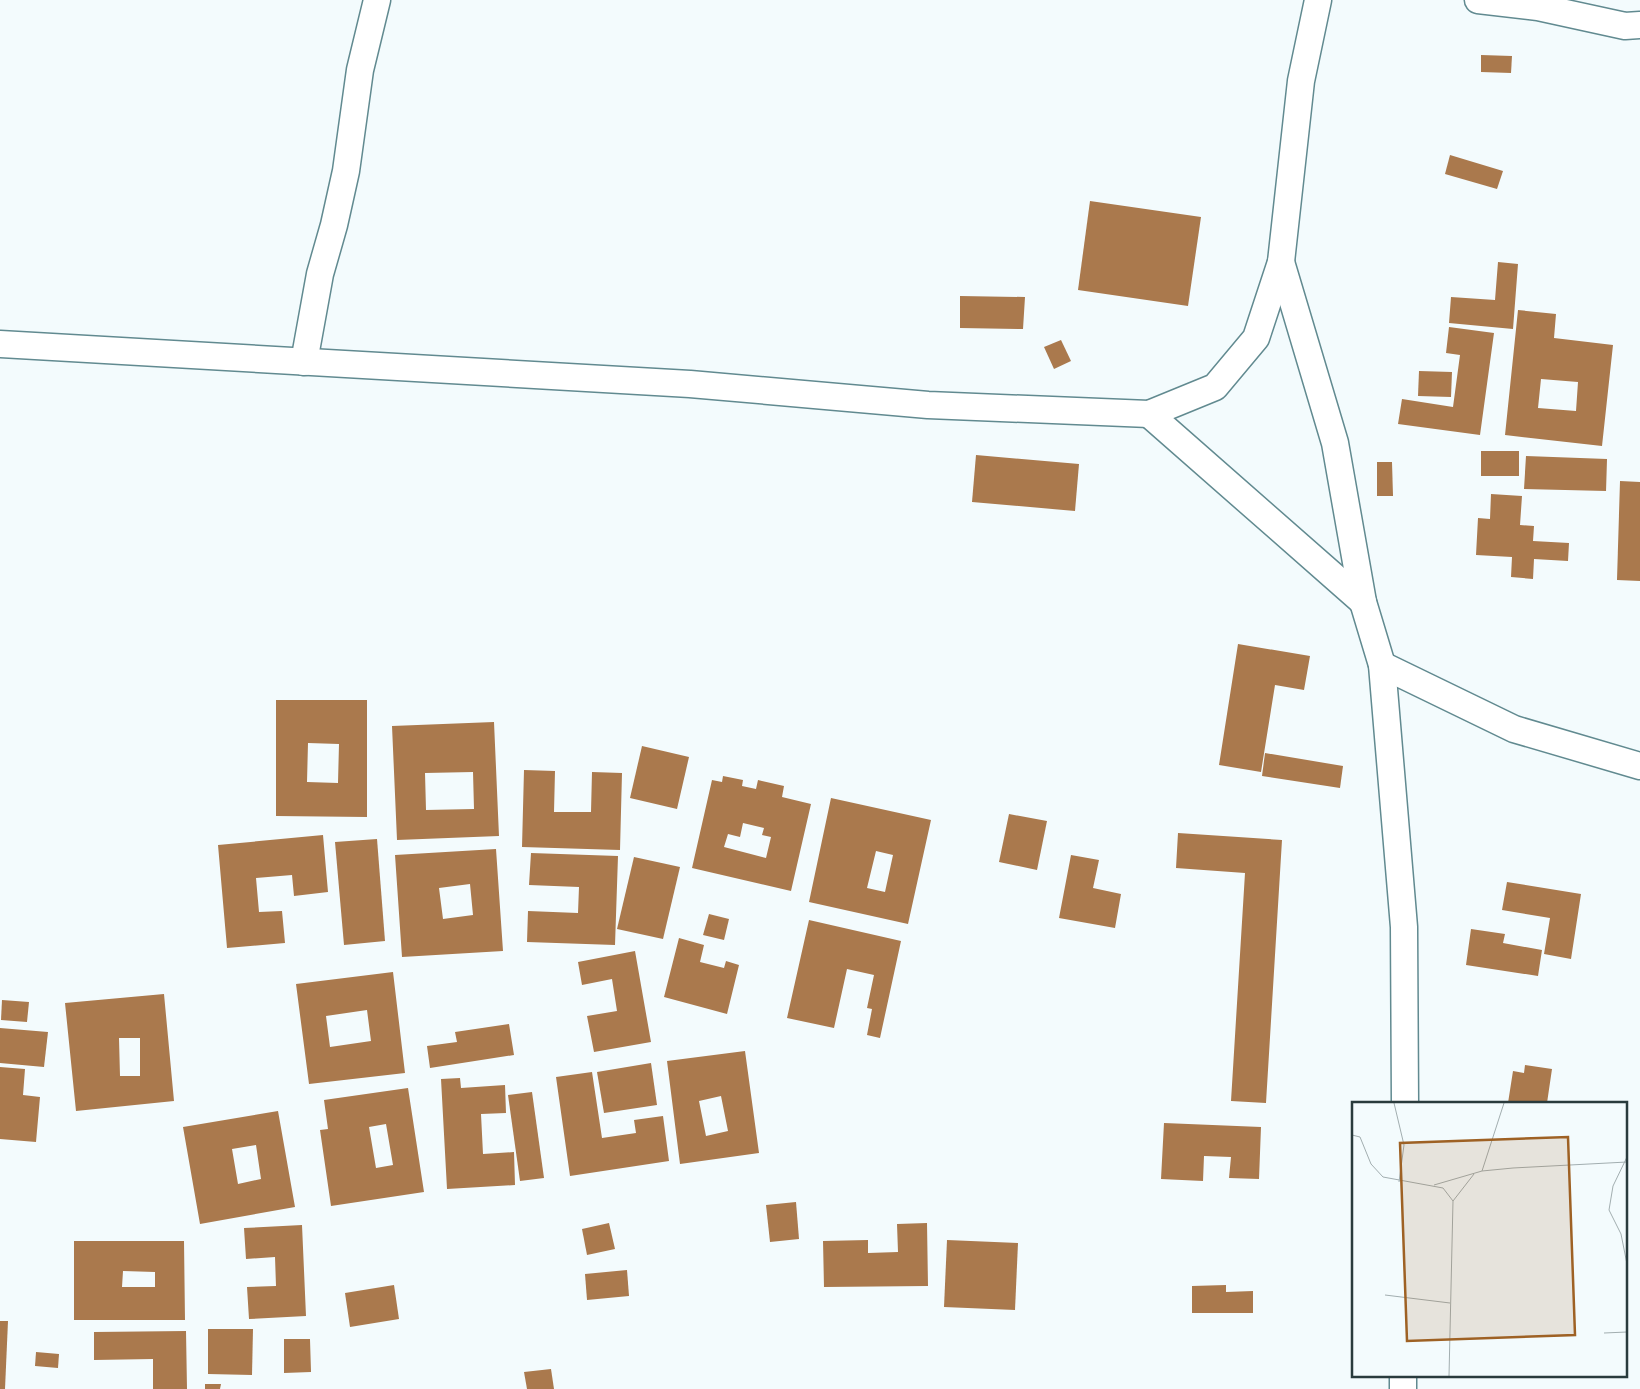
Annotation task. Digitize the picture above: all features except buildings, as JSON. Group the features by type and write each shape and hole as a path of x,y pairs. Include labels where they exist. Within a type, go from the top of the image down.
{"street":[{"path":"304,362 320,274 334,225 346,171 360,70 377,0"},
{"path":"0,344 690,384 928,405 1149,414 1215,387 1256,338 1282,262 1301,81 1318,0"},
{"path":"1478,0 1538,7 1625,26 1640,25"},
{"path":"1282,262 1334,443 1363,602 1382,665 1404,927 1405,1102"},
{"path":"1149,414 1363,602"},
{"path":"1382,665 1514,729 1640,766"},
{"path":"1403,1376 1403,1389"}]}
